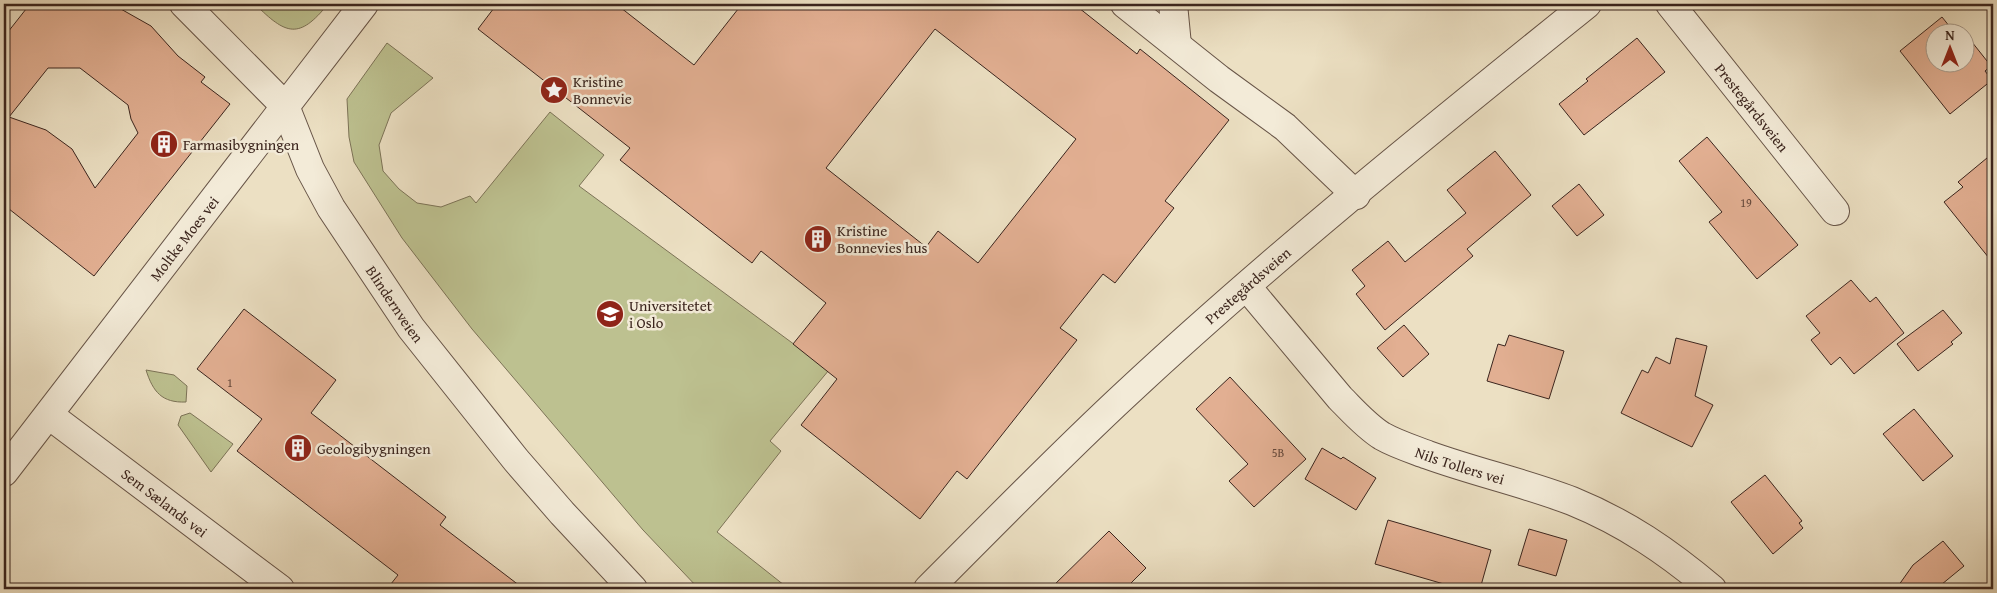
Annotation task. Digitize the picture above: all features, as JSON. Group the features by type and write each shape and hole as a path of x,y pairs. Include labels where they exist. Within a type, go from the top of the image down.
{"street":[{"name":"Blindernveien","path":"184,4 284,106 310,169 331,208 406,320 516,460 562,513 633,589"},
{"name":"Moltke Moes vei","path":"4,472 50,415 284,106 364,4"},
{"path":"1124,4 1285,127 1356,195"},
{"path":"1173,4 1177,45"},
{"name":"Prestegårdsveien","path":"928,589 1125,394 1247,287 1587,4"},
{"name":"Prestegårdsveien","path":"1670,4 1835,211"},
{"name":"Nils Tollers vei","path":"1247,287 1340,398 1355,414 1382,436 1454,464 1537,489 1600,513 1630,528 1656,545 1712,589"},
{"name":"Sem Sælands vei","path":"50,415 280,589"}],"green space":[{"path":"255,4 328,4 309,24 292,29 275,22"},
{"path":"387,43 433,78 391,113 379,145 383,171 399,189 417,203 441,207 470,196 476,203 550,112 604,155 579,186 829,370 770,441 781,451 717,532 789,589 699,589 643,530 472,329 402,238 354,162 349,137 347,99"},
{"path":"146,370 174,375 187,386 186,402 171,401 160,395 155,390"},
{"path":"190,413 233,444 211,472 178,425 181,416"}],"building":[{"name":"Farmasibygningen","path":"30,4 112,4 151,26 178,56 205,77 201,82 230,104 94,276 4,205 4,37","holes":["48,68 80,68 128,105 131,119 138,133 95,188 72,149 46,130 9,117"]},
{"name":"Kristine Bonnevies hus","path":"497,4 616,4 694,65 742,4 1074,4 1137,54 1140,49 1229,120 1165,201 1174,208 1115,283 1103,274 1060,328 1077,340 967,479 957,471 920,519 801,425 837,379 793,344 826,303 761,251 752,263 620,160 630,148 478,29","holes":["935,29 1076,139 978,263 938,231 926,247 826,168"]},
{"path":"1942,17 1946,22 1936,22"},
{"path":"1924,32 1924,72 1974,72 1974,45 1991,66 1985,71 1992,80 1950,114 1900,51"},
{"path":"1637,38 1665,72 1584,135 1559,104 1588,81 1586,79"},
{"path":"1707,137 1798,245 1757,279 1709,222 1722,212 1679,161"},
{"path":"1495,151 1531,195 1467,249 1473,256 1385,330 1356,294 1365,286 1352,270 1388,241 1405,262 1466,213 1447,190"},
{"path":"1993,153 1993,263 1944,202 1963,187 1958,182"},
{"path":"1579,184 1604,215 1577,236 1552,206"},
{"path":"1851,280 1870,302 1876,297 1904,333 1854,374 1840,357 1831,365 1811,340 1820,333 1806,316"},
{"name":"Geologibygningen","path":"244,309 336,380 311,413 446,517 440,525 524,589 387,589 398,575 237,451 262,419 197,369"},
{"path":"1943,310 1962,333 1951,342 1953,344 1918,371 1897,344"},
{"path":"1404,325 1429,354 1403,377 1377,348"},
{"path":"1509,335 1564,351 1549,399 1487,381 1498,344 1505,346"},
{"path":"1676,338 1707,346 1695,396 1713,405 1692,447 1621,413 1642,370 1648,373 1656,357 1670,364"},
{"path":"1230,377 1306,459 1254,507 1229,481 1248,464 1196,409"},
{"path":"1914,409 1953,456 1923,481 1883,434"},
{"path":"1322,448 1341,459 1343,457 1376,478 1356,510 1305,479"},
{"path":"1765,475 1802,521 1799,523 1803,528 1773,554 1731,502"},
{"path":"1388,520 1491,550 1480,589 1461,589 1375,564"},
{"path":"1529,529 1567,540 1556,576 1518,565"},
{"path":"1109,531 1146,568 1125,589 1050,589"},
{"path":"1943,541 1964,566 1936,589 1896,589 1913,565"}],"place":[{"name":"Kristine Bonnevie","path":"554,90"},
{"name":"Farmasibygningen","path":"164,144"},
{"name":"Kristine Bonnevies hus","path":"818,239"},
{"name":"Universitetet i Oslo","path":"610,314"},
{"name":"Geologibygningen","path":"298,448"}]}
